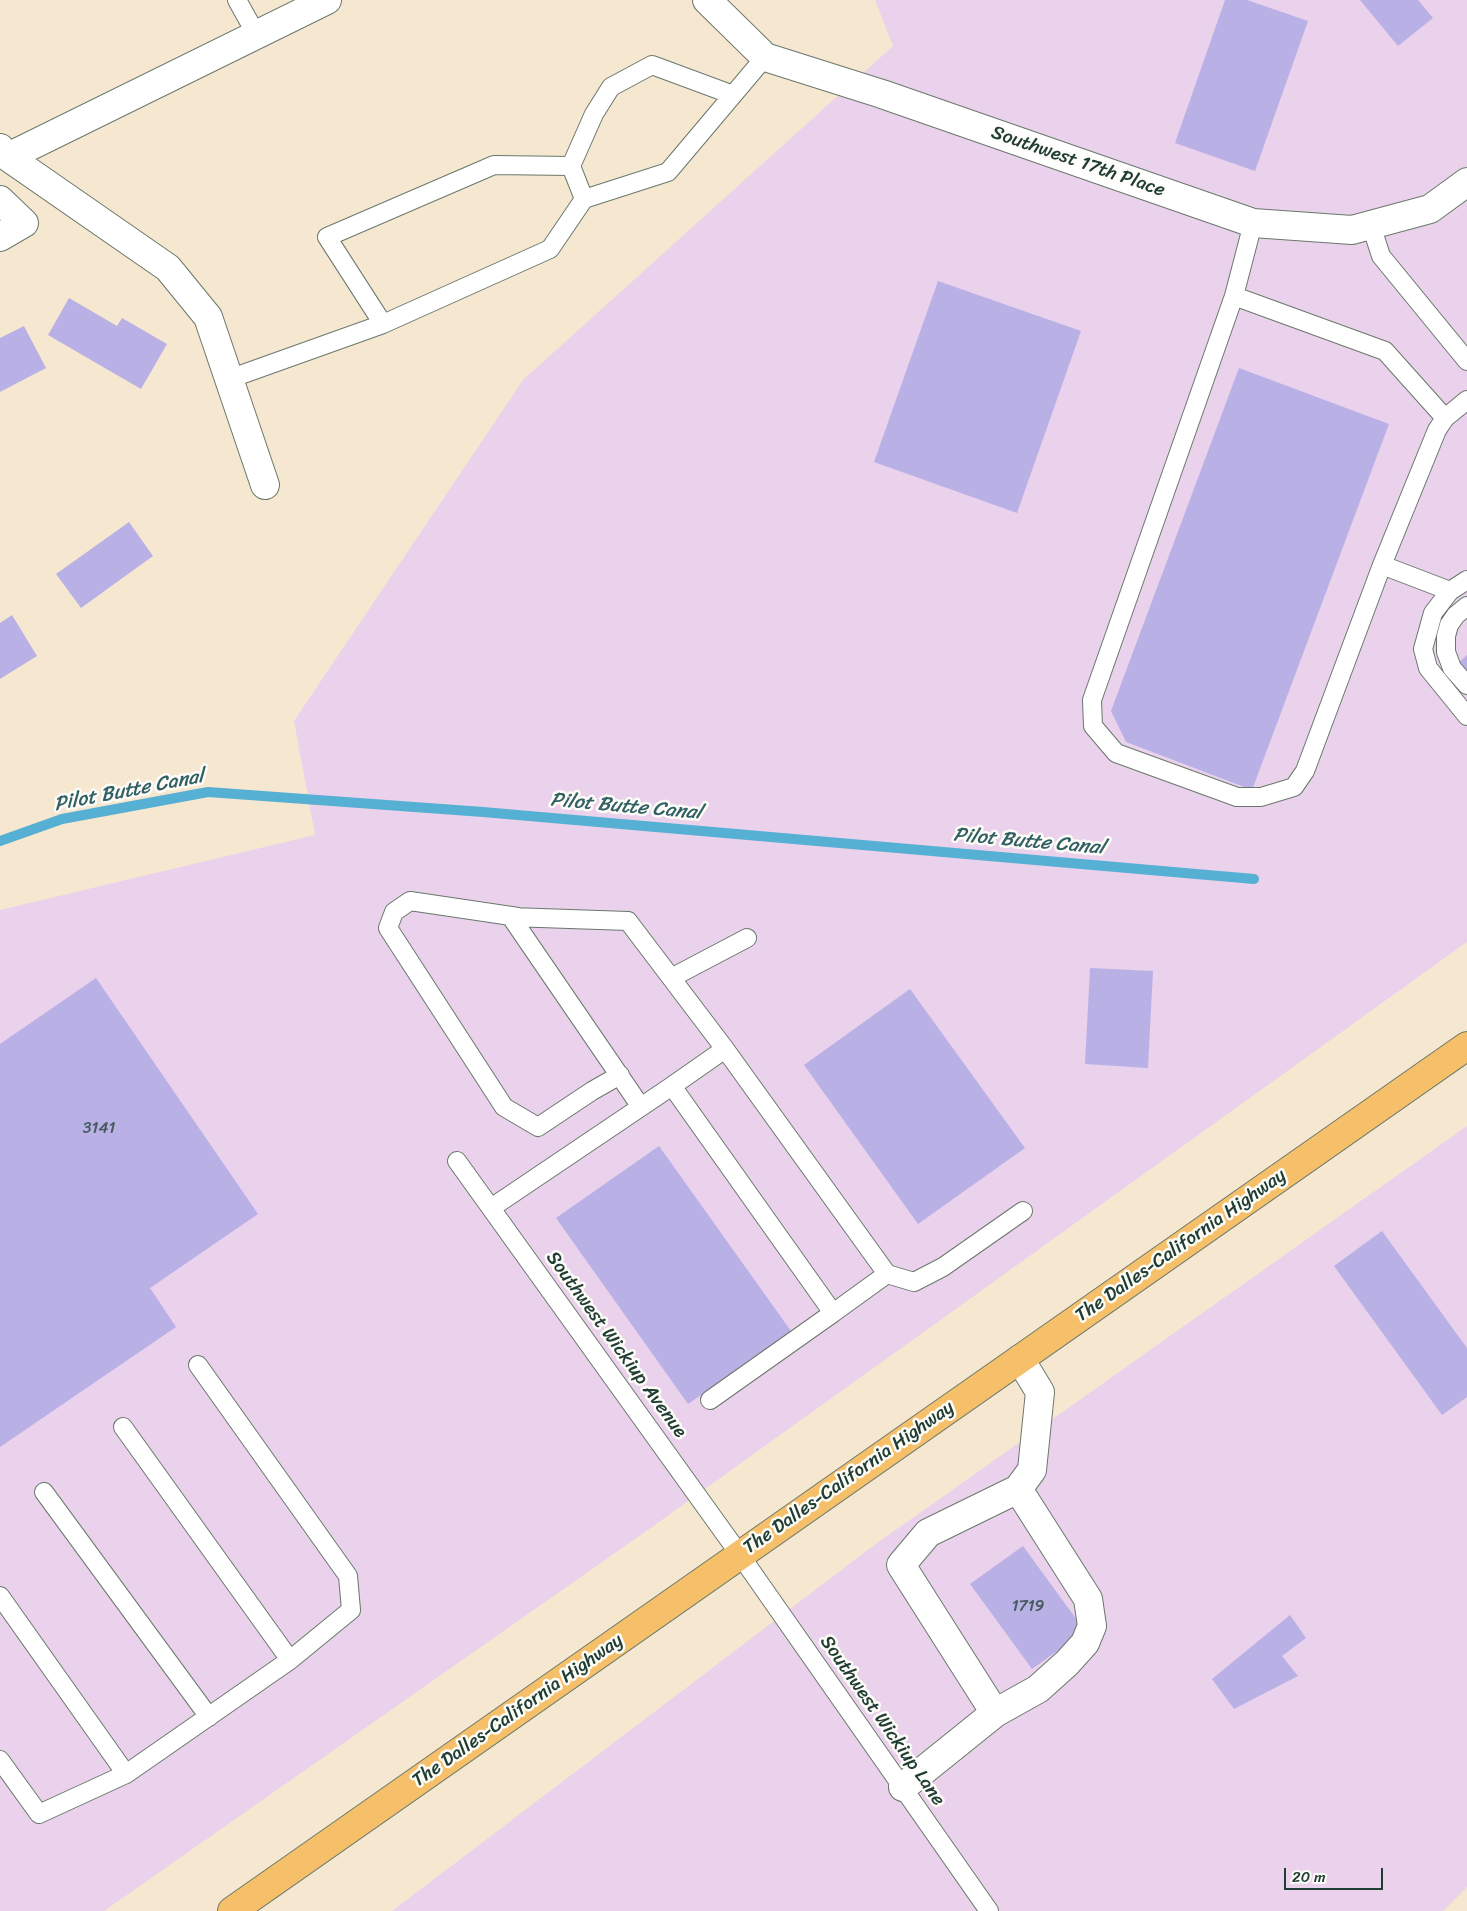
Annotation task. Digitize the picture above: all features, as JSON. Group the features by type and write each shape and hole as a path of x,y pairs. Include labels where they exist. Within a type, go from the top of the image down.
{"highway":[{"name":"The Dalles-California Highway","path":"232,1911 1467,1046"}],"street":[{"path":"265,486 208,317 168,268 4,152 327,0"},
{"name":"Southwest 17th Place","path":"707,0 765,57 882,94 1253,223 1352,230 1430,210 1467,182"},
{"path":"0,200 24,223 0,237"},
{"path":"995,1713 901,1565 928,1533 1018,1489 1032,1470 1040,1392 1020,1358"},
{"path":"903,1787 995,1713 1038,1689 1086,1643 1092,1626 1088,1600 1018,1489"}],"lane":[{"path":"237,0 256,34"},
{"path":"229,379 383,324 550,249 584,199 668,172 765,57"},
{"path":"584,199 572,166 594,114 611,87 652,65 733,95"},
{"path":"383,324 328,237 494,165 572,166"},
{"path":"1253,223 1234,296 1092,700 1093,726 1116,753 1237,797 1261,797 1294,786 1305,771 1382,565 1437,430 1445,418 1467,400"},
{"path":"1371,225 1381,256 1465,354"},
{"path":"1234,296 1385,351 1445,418"},
{"path":"1382,565 1450,591"},
{"path":"1467,580 1450,591 1433,614 1423,649 1428,668 1467,716"},
{"path":"1467,606 1456,615 1449,625 1446,636 1446,652 1452,668 1467,685"},
{"path":"518,917 410,901 394,912 388,928 504,1107 538,1127 620,1075"},
{"path":"641,1106 511,917 628,921 725,1049 887,1274 914,1282 943,1267 1023,1211"},
{"path":"672,978 747,938"},
{"path":"490,1208 725,1049"},
{"path":"672,1086 833,1313"},
{"name":"Southwest Wickiup Avenue","path":"457,1160 740,1555"},
{"path":"710,1400 887,1274"},
{"path":"0,1760 39,1814 126,1774 290,1660 351,1610 348,1576 198,1365"},
{"path":"123,1427 290,1660"},
{"path":"44,1492 209,1717"},
{"name":"Southwest Wickiup Lane","path":"740,1555 989,1911"},
{"path":"0,1596 126,1774"}],"shaded area":[{"path":"875,0 1467,0 1467,942 645,1532 104,1911 0,1911 0,910 315,835 294,721 523,380 893,46"},
{"path":"1467,1126 1467,1887 1443,1911 392,1911 873,1546"}],"building":[{"path":"1225,0 1247,0 1308,21 1255,171 1175,143"},
{"path":"1360,0 1418,0 1433,18 1398,46"},
{"path":"938,281 1081,331 1017,513 874,462"},
{"path":"69,298 117,326 122,318 167,344 141,389 48,335"},
{"path":"24,326 46,368 0,392 0,338"},
{"path":"1239,368 1389,424 1252,790 1126,742 1111,711"},
{"path":"129,522 153,556 81,608 56,574"},
{"path":"12,615 37,656 0,679 0,623"},
{"path":"1467,655 1467,676 1457,664"},
{"path":"1090,968 1153,971 1148,1068 1085,1064"},
{"path":"96,978 258,1214 150,1288 176,1327 0,1447 0,1044"},
{"path":"910,989 1025,1148 918,1224 804,1065"},
{"path":"659,1146 791,1331 688,1404 556,1218"},
{"path":"1382,1231 1467,1348 1467,1397 1442,1415 1334,1266"},
{"path":"1023,1546 1085,1631 1032,1669 970,1584"},
{"path":"1290,1615 1306,1638 1282,1656 1298,1676 1234,1709 1212,1679"}],"waterway":[{"name":"Pilot Butte Canal","path":"0,841 62,819 208,792 483,812 1254,879"}]}
